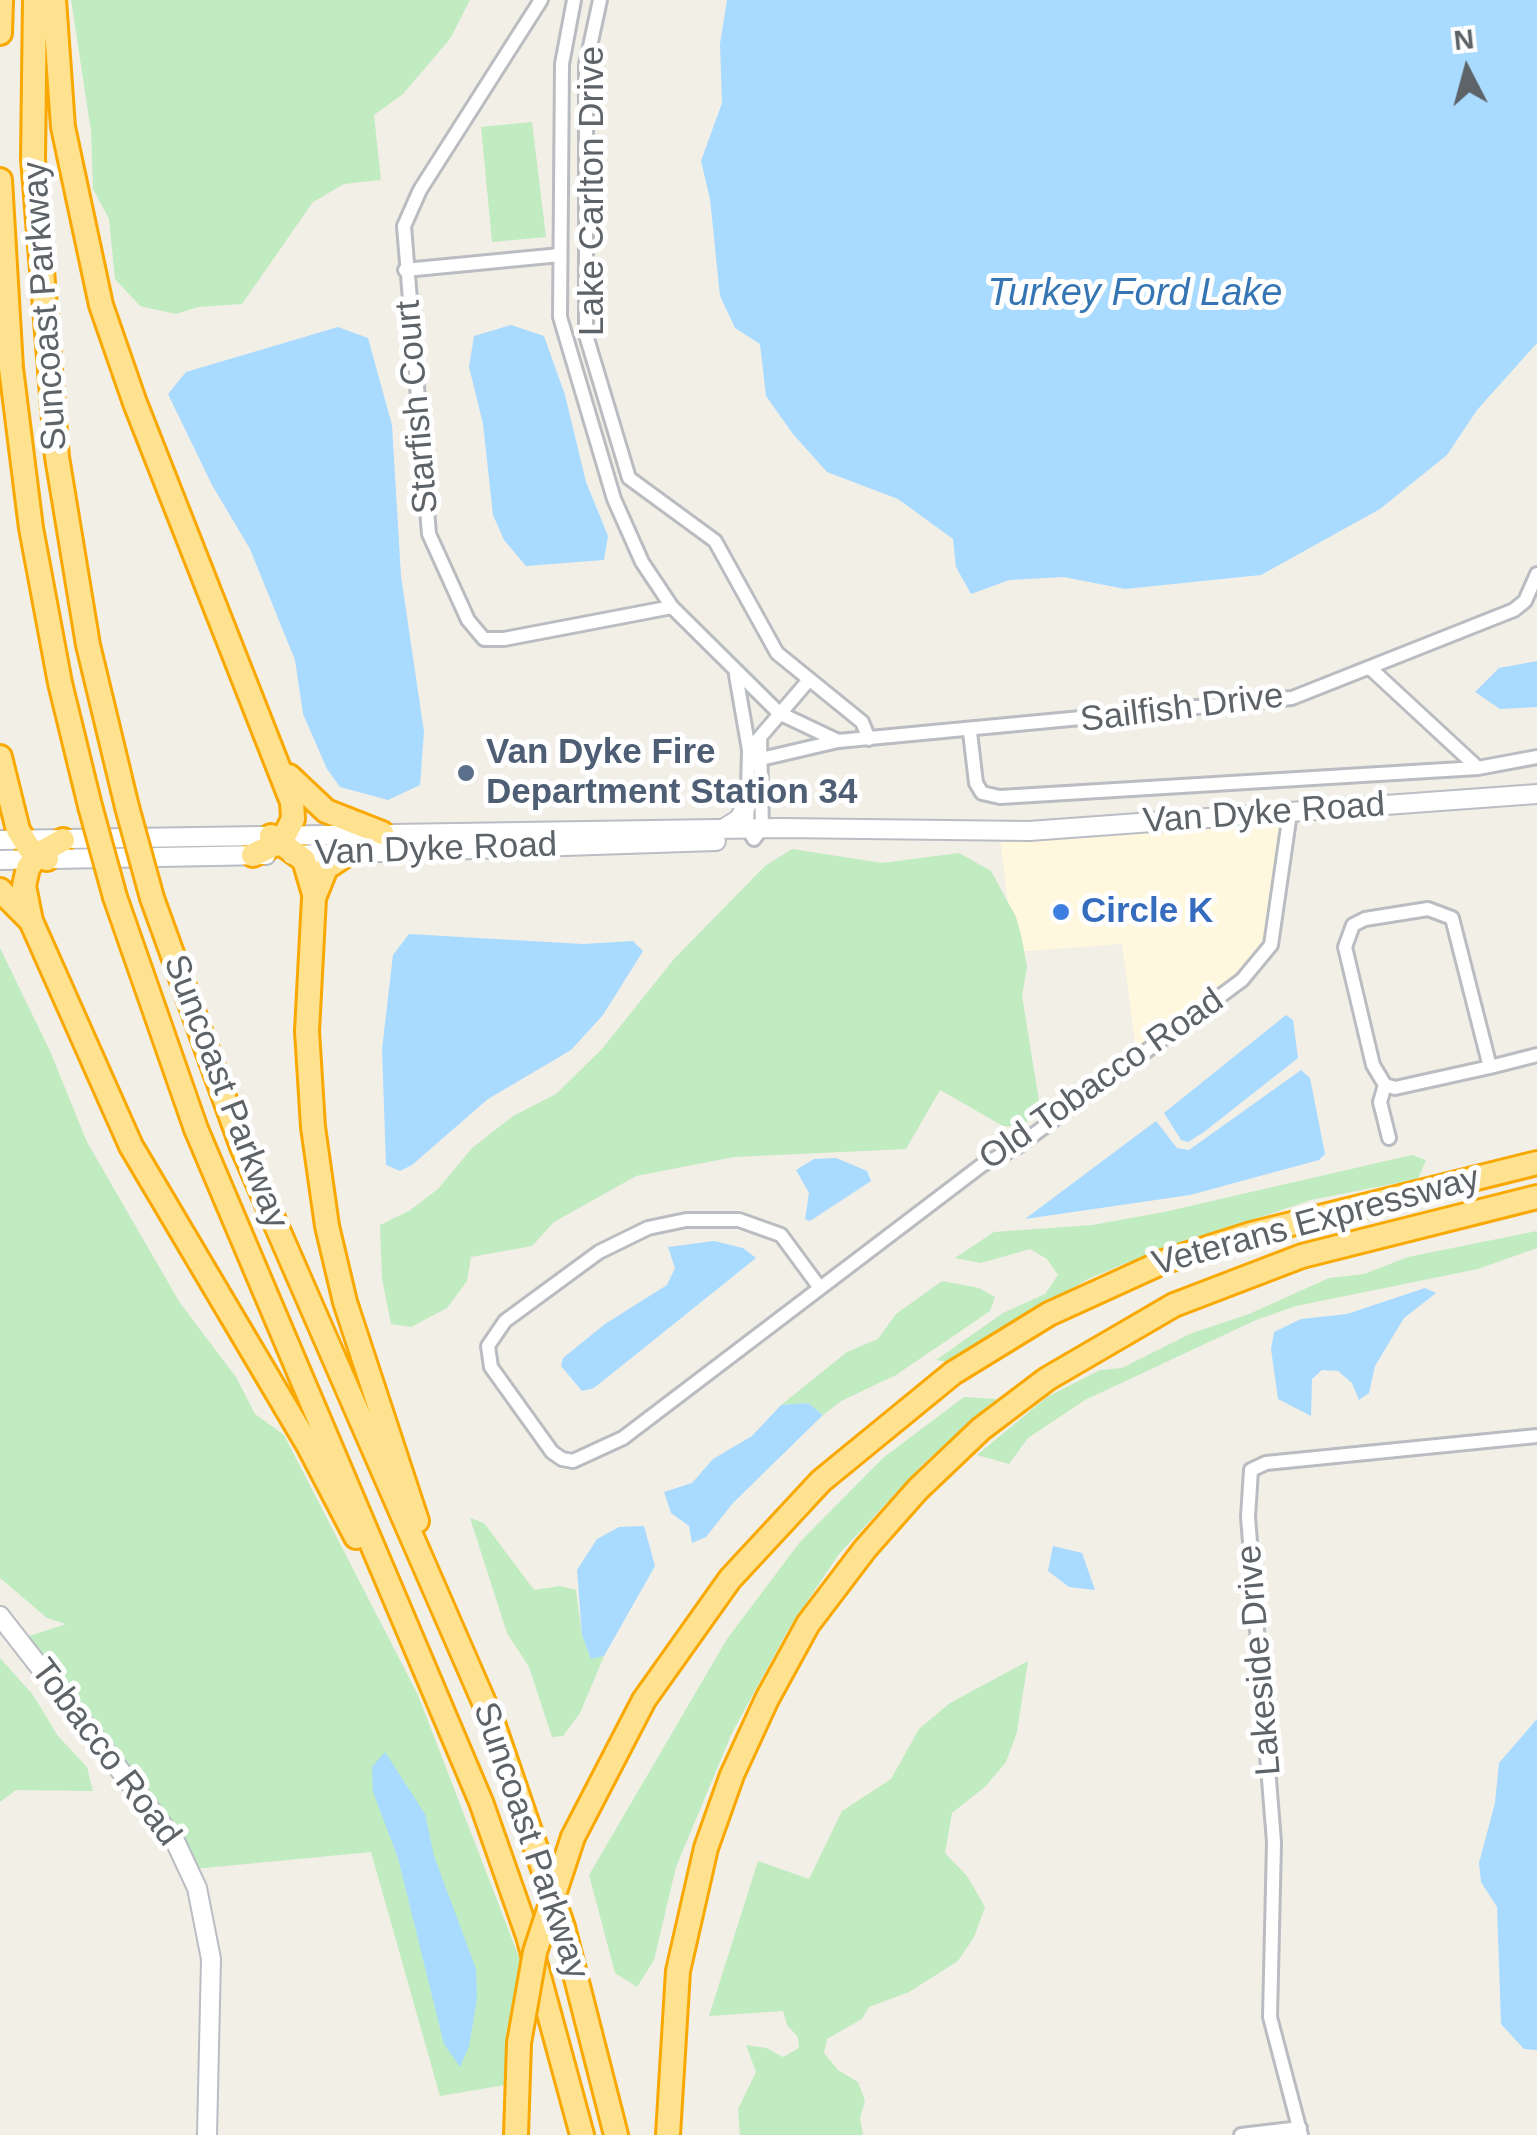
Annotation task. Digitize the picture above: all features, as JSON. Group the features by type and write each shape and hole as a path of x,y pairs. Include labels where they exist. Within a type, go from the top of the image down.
{"highway":[{"path":"0,32 1,0"},
{"name":"Suncoast Parkway","path":"35,0 34,177 56,457 88,644 127,808 152,898 242,1147 456,1633 534,1833 592,2031 616,2135"},
{"path":"54,0 66,142 101,304 135,403 281,765 293,810 284,842"},
{"name":"Suncoast Parkway","path":"0,180 11,368 29,510 60,683 115,897 196,1129 428,1673 511,1884 582,2135"},
{"path":"281,765 314,803 340,819 382,833"},
{"path":"0,820 2,767"},
{"path":"2,767 28,851 24,886 32,922 148,1178 308,1445 428,1673"},
{"path":"28,851 63,840"},
{"path":"253,855 284,842"},
{"path":"284,842 309,870 314,898 308,1074 327,1226 354,1331 456,1633"},
{"path":"314,898 326,868 347,854"},
{"path":"0,890 32,922"},
{"name":"Veterans Expressway","path":"516,2135 520,2043 535,1952 573,1837 644,1700 730,1579 821,1481 952,1373 1049,1314 1163,1262 1252,1234 1537,1162"},
{"name":"Veterans Expressway","path":"668,2135 670,2059 681,1957 706,1848 732,1775 808,1624 865,1548 918,1489 981,1429 1048,1379 1174,1305 1302,1256 1537,1196"}],"main road":[{"name":"Van Dyke Road","path":"284,842 347,854 754,832 1029,831 1537,794"},
{"path":"723,829 739,818 747,804"},
{"name":"Van Dyke Road","path":"63,840 284,842 382,833 723,829 754,832"},
{"path":"0,860 28,851 253,855"},
{"name":"Tobacco Road","path":"0,1616 175,1841 198,1888 211,1959 207,2135"}],"street":[{"name":"Starfish Court","path":"542,0 420,190 404,226 429,534 468,620 484,639 504,639 672,607"},
{"path":"574,0 562,64 560,317 614,499 642,562 672,607 779,713 838,742"},
{"name":"Lake Carlton Drive","path":"600,0 586,64 586,335 629,478 715,541 777,653 862,722 869,739"},
{"path":"406,270 560,255"},
{"name":"Sailfish Drive","path":"755,755 838,742 1292,698 1514,610 1524,601 1537,574"},
{"path":"734,668 755,755 754,832"},
{"path":"1370,668 1478,768"},
{"path":"754,832 747,804 760,738 808,681"},
{"path":"970,732 976,784 982,794 1000,797 1478,768 1537,757"},
{"name":"Old Tobacco Road","path":"820,1288 781,1235 739,1220 686,1220 648,1228 599,1252 505,1321 488,1346 491,1367 552,1452 573,1461 623,1438 982,1165 1017,1147 1242,980 1271,945 1290,813"},
{"path":"1490,1067 1452,918 1428,909 1365,918 1348,932 1345,947 1373,1065 1386,1084 1396,1088 1490,1067 1537,1056"},
{"path":"1386,1084 1380,1102 1388,1138"},
{"name":"Lakeside Drive","path":"1300,2132 1270,2017 1274,1842 1248,1517 1251,1470 1266,1463 1537,1436"},
{"path":"1241,2135 1300,2132"}],"shaded area":[{"path":"1286,822 1267,944 1237,980 1137,1057 1122,944 1014,952 1000,838"}],"green space":[{"path":"71,0 470,0 450,39 403,94 374,115 381,180 344,184 313,202 242,304 198,307 176,314 140,306 115,279 109,219 93,189 91,131"},
{"path":"532,122 546,237 492,242 481,127"},
{"path":"792,849 882,863 959,853 991,871 1016,917 1022,939 1027,967 1022,996 1040,1107 1022,1127 1003,1126 940,1090 906,1149 734,1157 636,1176 554,1222 532,1246 471,1257 467,1281 447,1308 411,1327 391,1324 382,1278 380,1225 409,1211 438,1189 472,1148 513,1116 556,1094 602,1049 674,959 765,866"},
{"path":"0,948 50,1051 87,1142 180,1303 236,1377 255,1414 284,1435 418,1695 522,1965 505,2085 440,2096 371,1852 184,1870 165,1832 20,1639 66,1624 47,1618 0,1578"},
{"path":"1412,1155 1426,1160 1418,1179 1311,1200 1126,1263 1088,1279 949,1362 936,1360 1003,1313 1045,1294 1058,1275 1047,1259 1030,1249 981,1263 955,1258 994,1232 1092,1225 1164,1212"},
{"path":"1537,1231 1537,1248 1478,1269 1296,1306 1256,1320 1085,1400 1028,1438 1009,1464 977,1455 1047,1397 1100,1370 1122,1368 1192,1333 1249,1314 1329,1278 1364,1274 1408,1257"},
{"path":"942,1281 979,1288 995,1297 990,1311 896,1375 841,1401 823,1415 808,1403 781,1405 847,1352 878,1339 896,1314"},
{"path":"964,1397 997,1399 923,1464 839,1554 788,1630 732,1733 676,1867 654,1960 637,1987 615,1973 589,1875 727,1639 800,1542 883,1458"},
{"path":"470,1518 484,1523 534,1590 560,1586 576,1590 582,1635 591,1658 604,1656 580,1713 563,1736 552,1737 529,1667 507,1633"},
{"path":"0,1658 33,1695 58,1736 87,1767 93,1791 16,1790 0,1802"},
{"path":"1028,1661 1017,1732 1006,1762 986,1786 952,1813 945,1853 967,1876 985,1907 974,1937 958,1961 909,1992 869,2007 862,2019 827,2039 824,2053 838,2070 858,2082 865,2101 860,2118 863,2135 740,2135 738,2109 756,2072 746,2045 766,2048 783,2057 799,2048 798,2037 787,2025 783,2011 709,2016 758,1861 809,1879 842,1811 891,1779 919,1729 950,1703"}],"water":[{"name":"Turkey Ford Lake","path":"727,0 1537,0 1537,343 1477,410 1447,455 1380,509 1261,575 1125,589 1064,577 1009,580 971,594 956,567 953,539 898,499 827,472 793,434 766,396 760,344 735,328 720,296 710,199 701,161 722,103 720,44"},
{"path":"511,325 544,336 565,395 586,482 608,536 604,560 526,566 504,540 493,515 483,424 469,367 474,336"},
{"path":"338,327 368,338 392,425 401,576 424,732 420,785 388,800 340,787 327,769 303,714 295,660 250,549 212,485 168,394 186,372"},
{"path":"1537,661 1537,707 1500,709 1475,692 1499,668"},
{"path":"409,934 583,944 633,941 643,951 603,1015 571,1050 488,1099 400,1171 386,1165 382,1049 393,955"},
{"path":"1286,1015 1293,1020 1298,1058 1204,1132 1188,1142 1181,1140 1164,1113"},
{"path":"1301,1070 1310,1078 1325,1154 1319,1160 1190,1195 1025,1219 1156,1121 1177,1148 1189,1150"},
{"path":"836,1158 867,1171 871,1181 810,1221 805,1219 809,1193 796,1170 814,1159"},
{"path":"714,1241 743,1248 756,1258 594,1388 582,1391 561,1366 563,1358 605,1324 667,1285 675,1268 668,1247"},
{"path":"1425,1288 1436,1293 1404,1318 1375,1366 1369,1393 1359,1400 1352,1383 1338,1371 1322,1370 1312,1379 1311,1416 1278,1399 1271,1349 1274,1332 1301,1319 1347,1314"},
{"path":"808,1403 823,1415 733,1503 706,1537 692,1543 689,1526 671,1513 664,1492 692,1483 713,1459 752,1436 781,1405"},
{"path":"644,1526 655,1566 604,1656 591,1659 582,1635 577,1570 597,1539 619,1527"},
{"path":"1053,1546 1082,1553 1095,1590 1069,1587 1048,1571"},
{"path":"1537,1719 1537,2050 1524,2049 1501,2024 1497,1907 1481,1882 1479,1863 1495,1803 1499,1763"},
{"path":"385,1752 425,1814 434,1856 476,1969 477,1999 469,2046 460,2067 444,2044 398,1858 373,1792 372,1767"}],"place":[{"name":"Van Dyke Fire Department Station 34","path":"466,773"},
{"name":"Circle K","path":"1061,912"}]}
